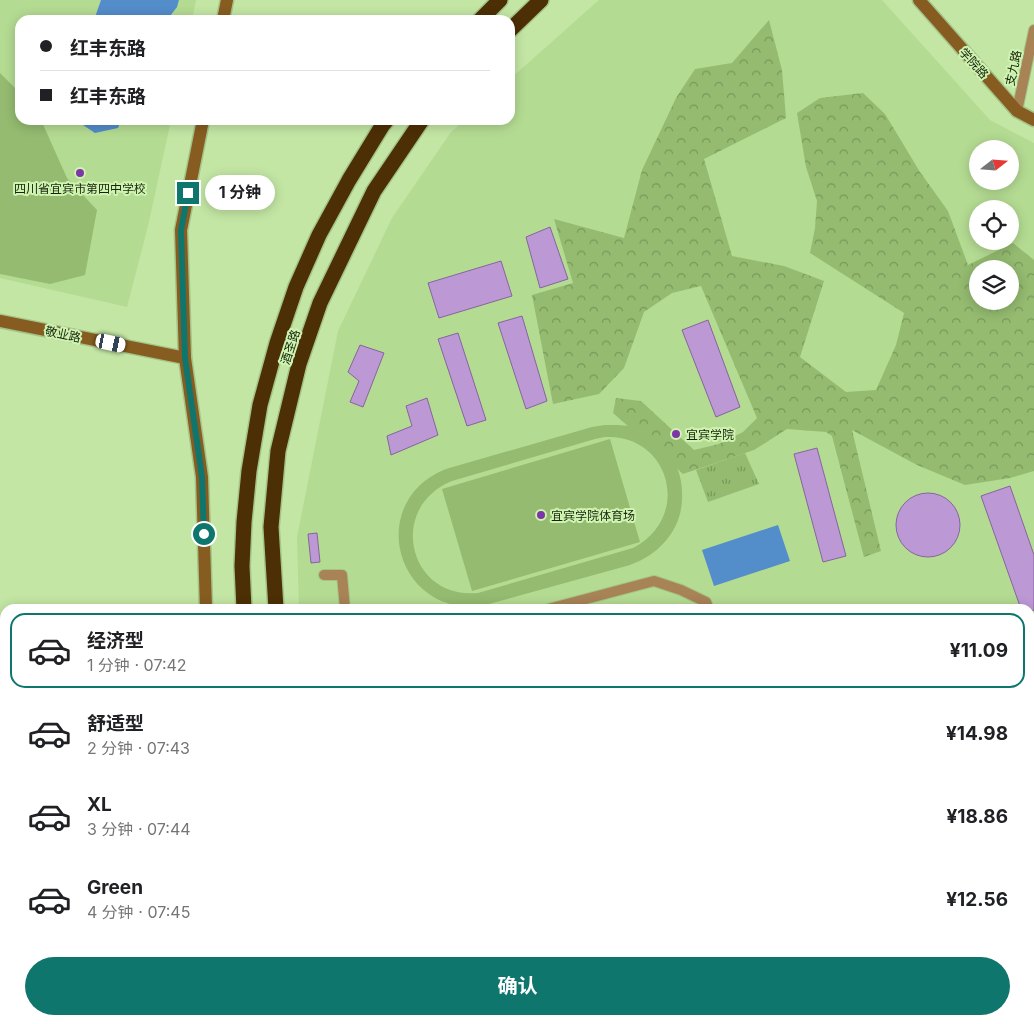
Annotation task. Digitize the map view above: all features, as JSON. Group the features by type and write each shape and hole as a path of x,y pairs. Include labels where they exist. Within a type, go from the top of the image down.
{"highway":[{"path":"485,15 500,0"},
{"path":"515,25 541,0"},
{"name":"酒圣路","path":"244,604 242,566 249,471 260,405 276,343 296,287 319,235 349,180 383,125"},
{"name":"酒圣路","path":"276,604 271,527 278,452 299,364 320,303 374,191 419,125"}],"street":[{"path":"224,15 227,0"},
{"name":"学院路","path":"919,0 1017,111 1034,120"},
{"name":"支九路","path":"1017,111 1034,30"},
{"path":"202,125 181,230 185,358 202,477 206,604"},
{"name":"敬业路","path":"0,321 185,358"},
{"path":"324,575 342,575 345,604"},
{"path":"567,604 654,581 680,590 707,604"}],"shaded area":[{"name":"四川省宜宾市第四中学校","path":"0,0 196,0 193,15 15,15 15,125 170,125 148,226 127,307 0,278"},
{"name":"宜宾学院","path":"599,0 882,0 990,120 1034,143 1034,604 299,604 297,537 338,331 392,218 451,132 459,125 515,125 515,75"}],"green space":[{"path":"769,20 782,70 786,118 704,159 732,256 784,266 824,281 800,357 846,392 876,390 896,345 904,313 810,253 815,228 817,201 806,167 797,113 820,98 863,93 885,114 920,172 948,211 969,265 969,310 1019,310 1019,260 978,260 999,250 1019,250 1019,248 1034,260 1034,471 1010,478 965,485 917,465 852,430 881,551 864,557 832,436 826,432 787,429 754,450 683,474 613,413 616,398 641,401 694,450 719,444 743,432 757,418 701,286 672,293 644,312 624,368 599,394 553,404 532,295 573,283 554,219 624,238 642,170 676,98 695,69 732,63"},
{"path":"0,73 15,88 15,125 43,125 67,178 97,210 85,275 50,284 0,274"},
{"path":"605,425 627,426 641,432 673,461 680,478 682,505 675,528 668,538 651,554 630,565 489,604 449,604 426,592 410,574 401,552 399,528 406,504 421,484 446,469 592,427","holes":["605,437 628,440 646,449 658,463 666,480 667,499 663,518 651,534 633,548 478,593 454,591 435,582 422,567 414,549 413,530 419,510 432,494 452,481"]},
{"name":"宜宾学院体育场","path":"610,439 640,542 472,591 442,489"},
{"path":"745,453 759,484 708,502 696,470"}],"water":[{"path":"101,0 179,0 177,7 171,15 96,15"},
{"path":"83,125 119,125 118,128 95,133"},
{"path":"778,525 790,561 714,586 702,550"}],"building":[{"path":"550,227 568,279 540,288 526,237"},
{"path":"501,261 512,296 439,318 428,283"},
{"path":"522,316 547,401 526,409 498,323"},
{"path":"708,320 740,407 716,417 682,330"},
{"path":"458,333 486,420 467,426 438,339"},
{"path":"360,345 384,353 363,407 350,402 359,381 348,372"},
{"path":"427,398 438,435 391,455 387,436 412,426 406,406"},
{"path":"817,448 846,556 823,562 794,454"},
{"path":"1010,486 1034,555 1034,604 1019,604 981,496"},
{"path":"928,493 940,495 951,502 958,513 960,525 958,537 951,548 940,555 928,557 916,555 905,548 898,537 896,525 898,513 905,502 916,495"},
{"path":"317,533 320,562 311,563 308,534"}],"place":[{"name":"四川省宜宾市第四中学校","path":"80,173"},
{"name":"宜宾学院","path":"676,434"},
{"name":"宜宾学院体育场","path":"541,515"}],"route":[{"path":"188,193 181,230 185,358 202,477 204,534"}]}
